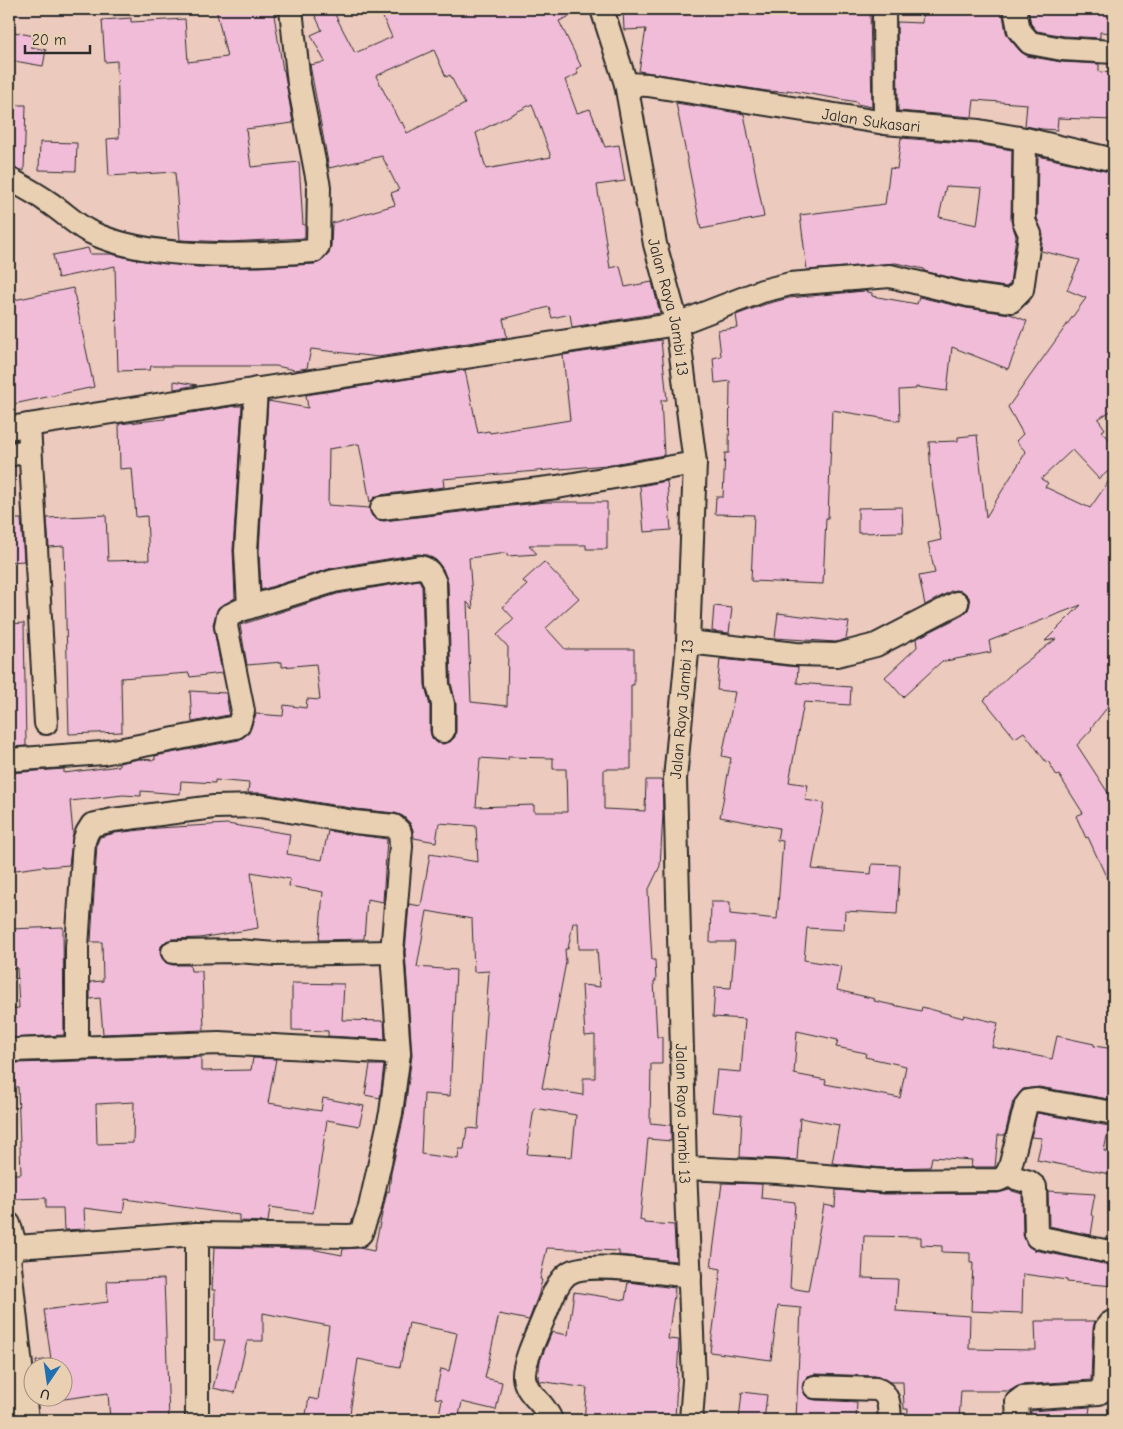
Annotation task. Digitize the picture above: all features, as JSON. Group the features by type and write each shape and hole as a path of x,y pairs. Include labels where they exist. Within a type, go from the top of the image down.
{"street":[{"path":"9,179 48,202 88,231 127,244 157,251 187,254 314,251 318,246 319,187 300,84 291,9"},
{"name":"Jalan Raya Jambi 13","path":"602,9 626,84 656,244 677,324 695,464 688,642 674,779 685,1168 694,1380 691,1420"},
{"path":"884,9 885,122"},
{"path":"1015,9 1018,30 1030,43 1062,49 1114,52"},
{"name":"Jalan Sukasari","path":"626,84 648,85 885,122 979,131 1025,139 1114,160"},
{"path":"46,723 19,452 19,426 677,324 762,290 790,284 890,276 968,295 1010,301 1022,290 1030,234 1024,221 1025,139"},
{"path":"250,607 246,551 256,389"},
{"path":"382,508 557,487 695,464"},
{"path":"9,760 103,753 236,727 239,724 243,711 226,622 228,616 250,607 334,581 420,567 426,568 430,572 435,583 438,685 443,704 443,731"},
{"path":"688,642 796,654 837,655 876,646 957,604"},
{"path":"27,1420 9,1258 12,1251 16,1248 196,1234 359,1235 361,1233 370,1206 391,1114 399,1052 392,952 401,846 400,832 394,826 354,822 260,806 214,807 113,820 92,825 84,841 78,938 77,1047"},
{"path":"173,952 238,951 274,954 392,952"},
{"path":"9,1052 14,1050 77,1047 219,1043 399,1052"},
{"path":"685,1168 778,1172 884,1181 998,1180 1006,1175 1010,1167 1026,1105 1029,1101 1037,1100 1114,1113"},
{"path":"1006,1175 1029,1182 1035,1187 1037,1237 1114,1253"},
{"path":"9,1224 16,1248"},
{"path":"196,1234 197,1420"},
{"path":"551,1420 546,1408 528,1390 524,1375 532,1345 562,1279 576,1269 587,1268 690,1276"},
{"path":"1018,1420 1017,1402 1022,1398 1099,1393 1104,1389 1106,1328 1114,1321"},
{"path":"815,1386 881,1390 888,1398 890,1420"}],"building":[{"path":"216,9 273,9 293,123 246,129 251,167 299,162 305,238 229,242 180,240 175,172 109,176 107,139 119,138 117,61 105,62 102,20 131,18 131,22 185,19 188,62 227,57"},
{"path":"312,9 332,9 355,53 392,37 379,9 586,9 559,21 581,66 576,69 578,74 565,80 577,113 590,109 605,147 619,145 625,181 597,185 610,268 620,266 625,287 652,282 660,313 572,327 570,314 552,318 549,307 503,319 507,337 378,357 311,349 307,368 295,370 276,366 151,366 150,370 118,371 115,266 58,278 53,255 88,248 90,254 111,254 137,260 198,267 260,267 315,264 329,254 332,223 395,205 391,193 399,190 382,156 329,168 310,65 325,62 311,35 322,30","holes":["434,50 446,77 450,75 465,104 407,133 376,76","532,104 551,157 486,169 476,133"]},
{"path":"623,9 870,9 872,107 857,104 857,102 787,90 787,92 767,91 639,71 646,29 624,30"},
{"path":"923,9 1002,9 1006,32 1009,38 1027,56 1061,62 1099,64 1099,72 1114,73 1114,120 1058,118 1057,130 1042,129 1025,126 1027,104 974,100 972,117 898,111 897,22 922,23"},
{"path":"1028,9 1114,9 1114,33 1100,32 1100,38 1064,36 1037,31 1031,24"},
{"path":"9,31 34,36 31,47 46,50 43,66 9,60"},
{"path":"676,103 744,114 764,217 701,229"},
{"path":"9,105 26,105 24,171 9,166"},
{"path":"901,138 977,144 1012,150 1011,221 1016,236 1010,284 1006,287 970,282 896,263 807,270 800,215 885,204 890,168 897,169","holes":["946,186 982,188 977,225 939,217"]},
{"path":"40,142 77,143 76,171 39,170"},
{"path":"1038,156 1114,173 1114,409 1098,419 1105,429 1102,431 1114,445 1114,466 1099,479 1072,450 1041,479 1048,483 1045,487 1090,508 1114,474 1114,699 1092,729 1077,745 1114,802 1114,894 1088,837 1086,838 1076,816 1083,813 1059,775 1057,776 1048,761 1046,762 1024,732 1015,738 984,700 1014,671 1056,639 1045,641 1081,605 989,641 991,652 941,662 903,697 885,677 917,647 916,639 963,615 968,610 970,604 969,597 964,592 957,590 951,591 925,605 919,576 935,573 928,543 941,540 931,475 929,442 958,441 958,437 977,435 986,517 1026,452 1016,441 1023,434 1008,407 1086,298 1067,290 1080,260 1041,251 1043,235 1037,218"},
{"path":"73,288 94,387 9,405 9,301"},
{"path":"864,291 872,293 872,296 917,304 919,297 966,308 1010,314 1027,321 1008,369 952,347 947,391 916,387 916,389 899,390 900,421 832,410 828,518 826,518 823,584 751,581 754,515 715,514 716,497 723,497 725,453 729,453 730,381 715,383 713,358 721,356 718,330 738,328 736,315 766,304 789,298"},
{"path":"661,340 667,400 661,400 664,455 607,465 443,479 444,487 380,495 370,502 359,444 329,449 328,505 369,508 372,516 377,520 384,521 545,502 607,502 607,549 586,549 586,545 529,545 537,554 507,556 507,553 469,558 473,609 467,602 471,702 507,706 508,647 497,635 514,619 503,607 527,585 523,581 544,562 579,598 546,628 565,649 634,649 634,685 631,685 631,769 604,769 604,809 645,811 646,780 662,780 663,814 660,866 648,891 652,960 655,960 656,981 654,981 657,1037 662,1037 662,1064 651,1064 650,1123 671,1125 671,1141 648,1139 640,1220 644,1221 644,1223 674,1225 676,1261 619,1255 619,1251 547,1248 539,1293 529,1320 499,1314 485,1378 502,1382 496,1410 462,1402 458,1420 438,1420 442,1399 435,1398 441,1369 449,1371 457,1333 409,1323 400,1367 358,1359 349,1420 305,1420 309,1398 318,1400 329,1326 263,1313 263,1341 247,1341 235,1393 213,1388 225,1340 214,1340 215,1290 212,1290 214,1247 311,1249 342,1255 343,1249 359,1248 374,1251 387,1191 389,1192 391,1173 404,1116 412,1055 405,952 409,904 421,906 430,854 478,862 476,826 439,823 436,842 414,838 410,823 403,816 395,813 356,809 262,793 248,793 249,783 215,780 215,783 181,781 180,794 141,791 141,796 123,795 70,801 73,834 69,865 9,871 9,835 13,835 9,800 9,773 64,769 64,773 119,766 119,763 139,759 155,760 155,756 239,740 249,733 256,714 283,716 284,705 306,708 307,699 320,700 316,664 282,667 282,662 247,665 240,625 337,594 419,580 422,586 425,685 430,706 430,731 432,738 437,743 450,742 455,737 456,731 456,704 451,683 448,583 443,569 436,560 427,555 418,554 332,568 261,590 259,551 268,401 308,408 306,395 465,370 478,433 489,431 490,433 570,420 563,355","holes":["508,757 553,758 553,769 566,769 567,812 534,812 534,805 476,807 480,758 508,760","427,911 472,919 474,972 489,971 478,1129 467,1128 464,1149 459,1149 458,1159 421,1154 424,1094 450,1096 456,970 417,967","573,923 578,923 579,949 597,949 600,987 582,985 585,1036 595,1035 595,1078 583,1078 583,1095 542,1088 566,962 565,949 568,949","534,1108 576,1115 572,1157 527,1154"]},
{"path":"174,381 197,385 174,389"},
{"path":"242,406 233,550 235,598 218,608 213,624 222,673 190,677 189,673 121,678 122,732 69,734 64,546 49,547 47,518 106,515 108,561 149,560 147,516 136,517 132,468 120,469 119,424 165,419 165,417"},
{"path":"667,481 671,530 644,532 640,486"},
{"path":"902,507 903,532 858,533 858,508"},
{"path":"9,519 21,519 24,561 9,562"},
{"path":"714,606 732,608 729,633 712,631"},
{"path":"778,613 849,622 846,639 836,642 775,638"},
{"path":"24,623 26,746 9,747 9,624"},
{"path":"720,659 798,667 797,683 851,687 850,705 804,702 789,782 808,785 805,800 824,803 812,869 871,874 872,864 900,865 897,914 845,911 844,930 807,928 804,960 841,966 837,990 875,999 874,1001 921,1011 922,1007 963,1018 964,1015 998,1023 992,1047 1052,1059 1057,1036 1094,1044 1094,1046 1114,1049 1114,1100 1039,1087 1023,1089 1013,1101 1005,1135 998,1135 995,1167 971,1167 972,1160 932,1157 930,1167 884,1168 832,1163 839,1125 800,1118 797,1160 740,1157 742,1115 712,1112 717,1070 741,1072 745,1019 713,1017 715,987 731,988 735,942 710,942 711,902 730,902 730,914 777,919 783,841 777,840 779,828 720,817 731,758 722,756 735,692 717,690","holes":["797,1031 838,1040 836,1047 866,1053 865,1057 906,1066 900,1098 825,1084 826,1080 794,1074"]},
{"path":"190,691 226,693 228,715 192,722"},
{"path":"227,824 290,834 287,854 322,860 328,831 387,839 383,902 367,899 364,939 319,940 323,892 289,886 290,879 251,872 258,928 200,938 172,939 166,941 161,946 160,953 166,963 190,965 191,971 202,971 204,1030 103,1034 100,998 90,999 90,982 103,981 102,942 91,942 97,844 100,837 115,833 158,828"},
{"path":"63,927 64,1035 9,1038 9,1009 19,1008 17,968 9,969 9,929"},
{"path":"292,983 344,984 342,1020 384,1021 385,1039 328,1036 328,1031 292,1030"},
{"path":"201,1057 201,1071 251,1070 253,1058 276,1059 268,1103 321,1111 323,1098 364,1106 359,1126 327,1120 313,1213 270,1207 268,1222 239,1221 239,1215 125,1199 123,1213 84,1208 85,1229 64,1230 63,1208 46,1208 46,1198 12,1199 11,1174 21,1174 18,1087 10,1087 10,1065 17,1063","holes":["134,1102 133,1143 97,1144 96,1104"]},
{"path":"370,1065 384,1065 380,1098 365,1095"},
{"path":"1037,1113 1109,1126 1104,1151 1114,1153 1110,1174 1037,1160 1042,1138 1031,1137"},
{"path":"722,1183 762,1184 761,1198 795,1202 790,1288 808,1291 824,1205 835,1207 836,1190 884,1194 998,1193 1009,1190 1022,1194 1023,1235 1028,1246 1034,1250 1114,1266 1114,1286 1067,1282 1067,1280 1023,1274 1022,1313 971,1311 973,1263 970,1263 970,1253 942,1252 942,1246 921,1245 921,1237 864,1236 862,1278 898,1279 896,1311 970,1316 969,1349 1036,1350 1035,1321 1095,1321 1093,1328 1091,1380 1021,1385 1009,1391 961,1391 959,1420 907,1420 908,1409 904,1409 903,1382 890,1382 876,1376 815,1374 808,1376 804,1381 802,1387 804,1394 815,1400 857,1402 856,1420 796,1420 801,1308 778,1306 771,1360 710,1352 721,1269 711,1267"},
{"path":"1048,1191 1095,1194 1091,1215 1094,1216 1091,1235 1049,1226"},
{"path":"164,1279 169,1420 110,1420 108,1393 72,1398 72,1356 51,1356 44,1310 108,1302 107,1281"},
{"path":"628,1282 675,1288 668,1339 679,1340 675,1420 584,1420 587,1388 539,1381 540,1361 552,1332 568,1335 574,1292 625,1300"},
{"path":"742,1392 767,1395 764,1420 739,1420"},
{"path":"1090,1407 1088,1420 1058,1420 1058,1418 1031,1420 1031,1411"}]}
